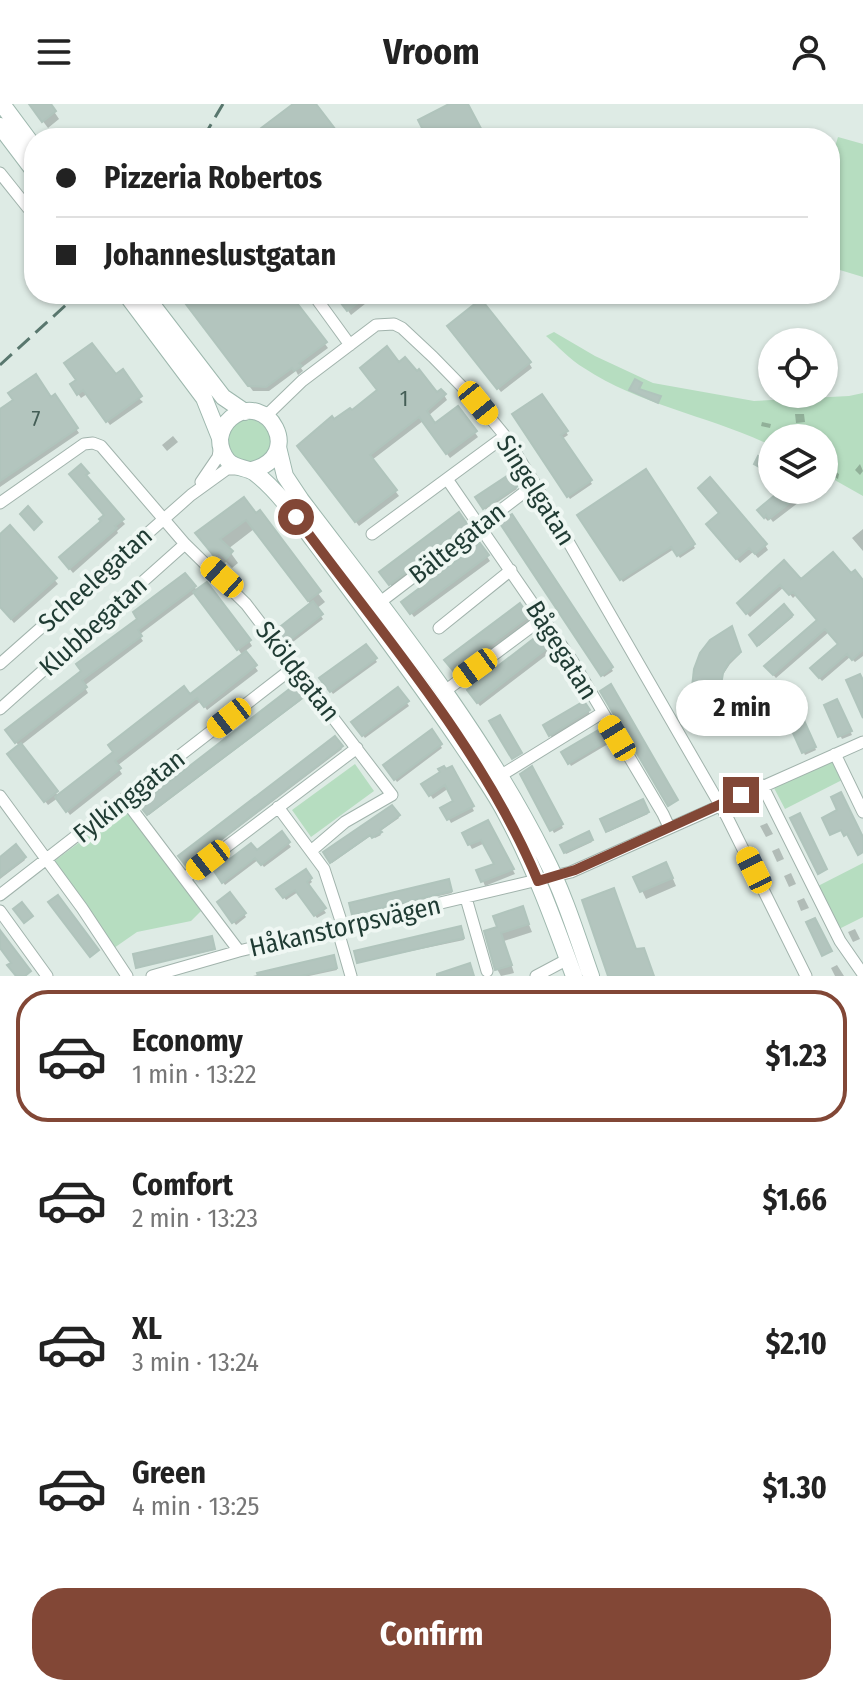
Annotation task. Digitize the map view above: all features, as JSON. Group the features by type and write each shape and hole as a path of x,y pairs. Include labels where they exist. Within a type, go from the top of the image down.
{"main road":[{"path":"2,104 24,134"},
{"path":"0,126 24,158"},
{"path":"134,304 204,398 224,456 246,469 296,517 433,701 546,879 570,970"},
{"path":"152,304 223,397 268,418 278,440 285,476 445,691 500,776 591,976"},
{"path":"220,440 226,423 253,413"},
{"path":"246,469 269,463 278,440"},
{"path":"570,970 575,960 583,976"}],"street":[{"path":"0,173 24,203"},
{"path":"320,304 350,345"},
{"name":"Singelgatan","path":"253,413 270,412 302,381 376,325 394,324 402,328 471,395 505,436 633,651 720,804 806,976"},
{"name":"Singelgatan","path":"278,440 278,419 302,381"},
{"path":"372,534 505,436"},
{"name":"Scheelegatan","path":"191,495 218,457 220,440"},
{"name":"Sköldgatan","path":"0,503 84,444 101,446 185,544 246,604 392,795 345,822 311,851"},
{"name":"Scheelegatan","path":"0,664 191,495 227,469 246,469"},
{"name":"Bågegatan","path":"447,479 573,662 669,827"},
{"name":"Bältegatan","path":"379,603 535,484"},
{"name":"Klubbegatan","path":"0,709 185,544"},
{"path":"439,628 511,570"},
{"path":"445,691 543,618"},
{"name":"Fylkinggatan","path":"0,895 294,667"},
{"path":"500,776 602,713"},
{"name":"Håkanstorpsvägen","path":"152,976 239,951 575,870 863,742"},
{"path":"185,878 357,748"},
{"path":"835,754 863,812"},
{"path":"762,785 840,941 863,974"},
{"path":"0,796 127,976"},
{"path":"125,800 239,951"},
{"path":"278,807 311,851 330,884 343,927 340,938 351,976"},
{"path":"466,898 487,971"},
{"path":"0,911 47,976"},
{"path":"536,976 570,970"}],"green space":[{"path":"840,138 863,144 863,277 840,270"},
{"path":"554,332 595,356 653,383 758,401 758,408 838,408 838,397 863,393 863,496 838,482 838,424 758,424 758,440 606,381 579,365 546,336"},
{"path":"251,418 265,426 272,440 267,456 254,465 231,458 226,435 235,422"},
{"path":"833,758 844,779 785,809 774,788"},
{"path":"355,764 374,791 311,837 292,810"},
{"path":"127,807 201,911 191,921 137,932 114,948 53,862"},
{"path":"863,863 863,917 839,929 818,886"}],"building":[{"path":"29,104 51,104 56,111 42,122"},
{"path":"293,104 316,104 334,128 261,128"},
{"path":"449,104 468,104 481,128 422,128 418,120"},
{"path":"186,304 298,304 327,342 299,363 302,366 294,371 292,368 266,387 248,386"},
{"path":"342,304 357,304 347,311"},
{"path":"475,304 485,304 531,362 497,389 447,326"},
{"path":"92,343 116,374 123,369 142,396 106,422 83,390 77,395 70,384 76,380 64,363"},
{"path":"387,346 399,362 405,357 437,392 441,389 446,394 427,411 435,423 458,406 477,431 446,454 419,417 370,455 397,490 355,522 297,446 332,416 334,419 350,408 352,410 377,390 360,368"},
{"path":"36,374 51,397 55,394 78,428 0,481 0,409 13,400 8,393"},
{"path":"635,379 642,383 639,389 661,396 658,403 629,390"},
{"path":"542,394 568,431 561,435 592,480 567,497 512,414"},
{"path":"81,464 89,473 86,475 124,519 69,569 59,557 104,515 69,474"},
{"path":"646,469 695,544 677,556 671,547 620,580 577,515"},
{"path":"510,474 518,486 483,509 475,497"},
{"path":"710,477 767,544 755,554 749,548 736,559 706,524 719,513 698,488"},
{"path":"244,497 256,513 260,510 321,591 308,601 246,520 220,539 233,551 226,559 219,552 214,556 195,533"},
{"path":"764,504 788,504 769,519 757,510"},
{"path":"28,506 42,522 34,530 20,514"},
{"path":"459,512 468,525 389,585 379,572"},
{"path":"512,514 613,667 601,676 499,522"},
{"path":"10,525 57,578 11,619 0,607 0,534"},
{"path":"480,543 489,555 410,614 401,602"},
{"path":"833,552 851,573 855,570 863,580 863,650 852,660 847,654 819,678 810,668 838,644 825,629 773,675 764,666 817,620 793,592 789,595 780,585 746,614 737,603 784,560 801,579"},
{"path":"185,573 196,586 138,630 142,636 82,680 87,687 15,743 5,730 81,671 76,664 137,619 133,612"},
{"path":"207,582 251,640 237,650 193,592"},
{"path":"313,601 323,614 286,643 276,630"},
{"path":"520,603 529,616 454,672 444,660"},
{"path":"784,604 793,615 757,646 749,635"},
{"path":"732,626 741,652 729,662 721,685 731,708 711,727 695,702 692,687 694,669 700,653 710,640"},
{"path":"541,633 551,645 477,703 467,690"},
{"path":"366,644 377,658 330,692 319,678"},
{"path":"246,651 257,665 204,707 197,698 115,761 121,768 66,812 55,797 113,752 108,745 184,686 190,694"},
{"path":"860,674 863,680 863,718 846,680"},
{"path":"296,684 305,696 147,815 139,805"},
{"path":"611,684 678,800 668,806 600,691"},
{"path":"398,687 409,701 362,736 351,722"},
{"path":"778,687 787,697 751,728 742,718"},
{"path":"837,699 852,731 838,737 824,705"},
{"path":"584,701 590,710 549,736 543,725"},
{"path":"500,715 522,753 512,759 489,721"},
{"path":"802,716 816,747 802,753 788,722"},
{"path":"602,728 608,740 568,764 561,752"},
{"path":"432,729 442,744 394,780 383,765"},
{"path":"335,736 343,746 186,866 178,856"},
{"path":"21,743 58,791 44,802 7,754"},
{"path":"444,766 446,769 452,766 474,806 447,820 440,808 453,801 445,785 429,796 421,784"},
{"path":"532,766 563,824 550,831 520,774"},
{"path":"841,792 863,837 863,852 858,855 847,834 844,836 841,830 830,835 822,818 837,810 831,797"},
{"path":"643,799 649,812 606,832 600,819"},
{"path":"392,805 400,815 380,830 382,832 372,838 370,835 330,863 323,852"},
{"path":"800,813 827,869 818,874 790,818"},
{"path":"488,820 514,869 481,882 476,870 494,864 481,840 468,845 462,833"},
{"path":"282,831 290,842 261,865 255,858 222,883 214,871 251,843 257,850"},
{"path":"589,831 593,840 564,853 560,845"},
{"path":"16,844 26,857 0,877 0,857"},
{"path":"666,862 673,878 640,892 633,877"},
{"path":"306,869 312,878 307,882 326,908 314,916 295,890 283,898 276,889"},
{"path":"449,879 452,891 352,915 349,903"},
{"path":"614,888 636,949 644,948 654,976 608,976 582,900"},
{"path":"230,892 246,913 232,923 217,902"},
{"path":"58,895 99,950 90,957 48,902"},
{"path":"22,902 33,916 24,923 13,909"},
{"path":"523,906 529,924 501,933 512,965 495,970 484,931 497,927 493,916"},
{"path":"815,918 832,951 822,956 806,922"},
{"path":"461,926 464,938 357,963 354,951"},
{"path":"0,930 31,971 25,976 16,976 7,965 11,963 0,948"},
{"path":"212,936 215,949 136,968 133,954"},
{"path":"334,955 337,968 301,976 258,976 257,973"},
{"path":"470,963 474,976 437,976 437,974"}],"railway":[{"path":"209,128 223,104"},
{"path":"0,365 67,304"}],"route":[{"path":"296,517 433,701 505,811 538,881 575,870 741,795"}]}
